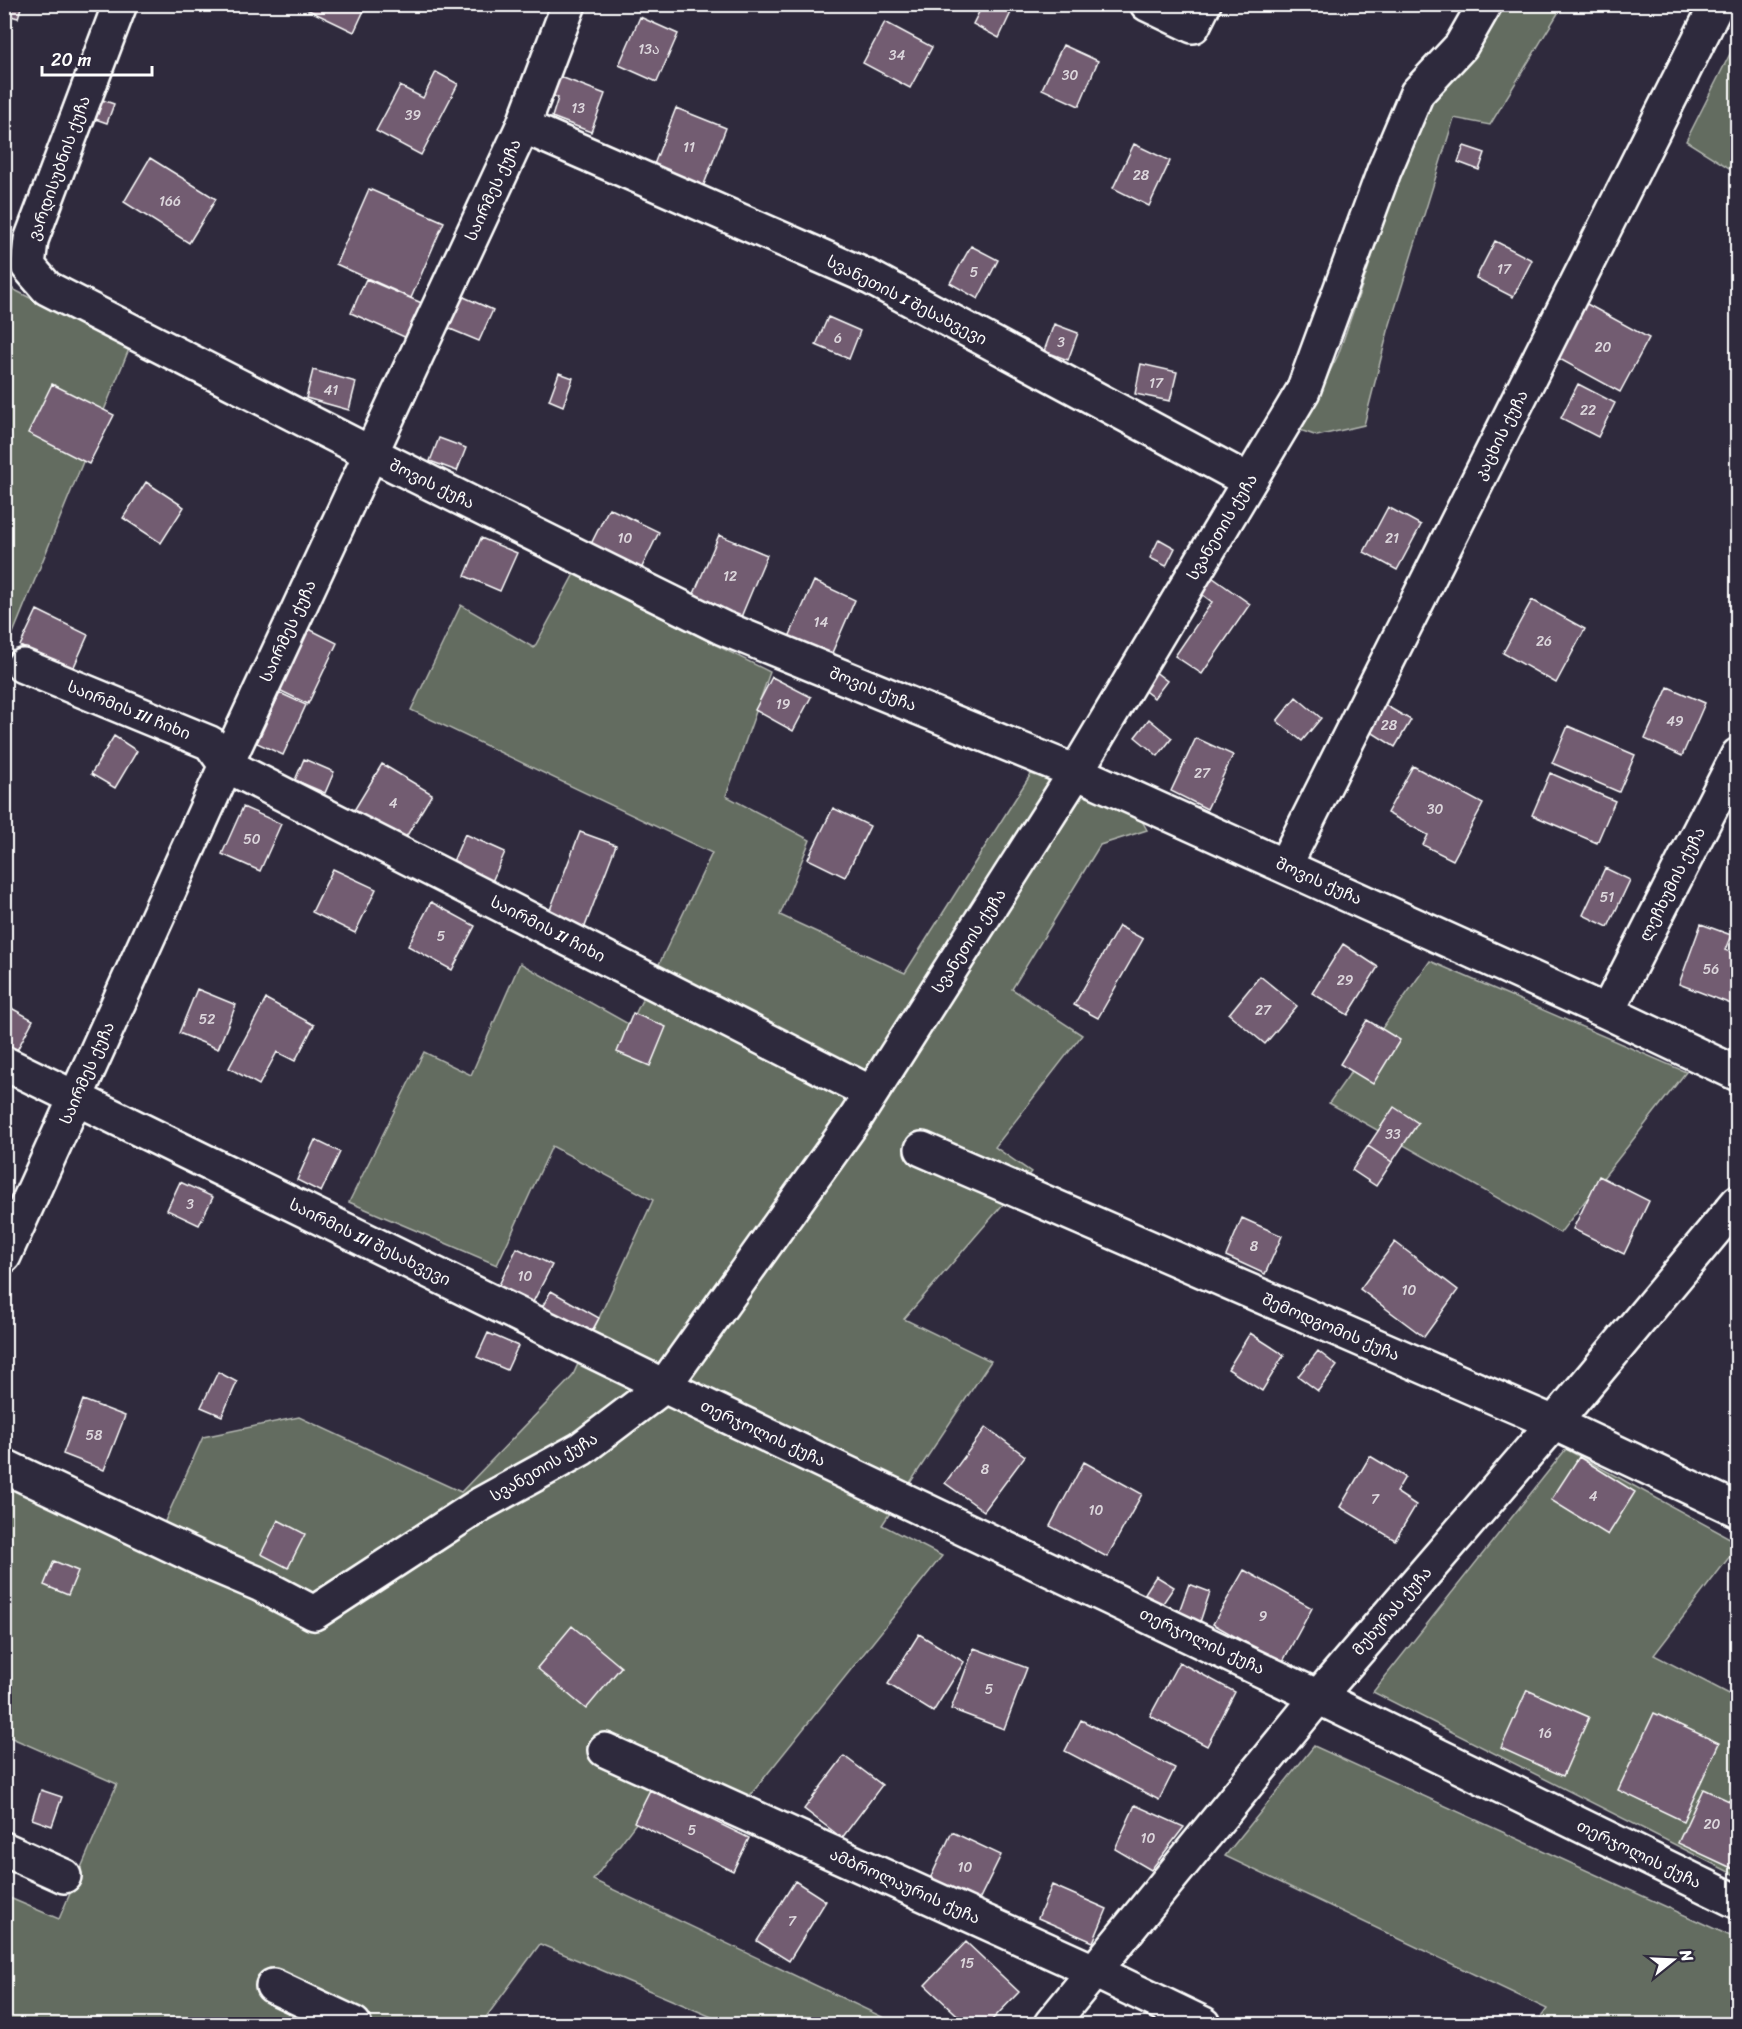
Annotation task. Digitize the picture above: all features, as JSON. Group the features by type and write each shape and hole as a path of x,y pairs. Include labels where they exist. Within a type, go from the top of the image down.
{"street":[{"name":"ვარდისუბნის ქუჩა","path":"28,266 31,240 120,4"},
{"name":"საირმეს ქუჩა","path":"4,1256 225,765 522,126 569,4"},
{"path":"1147,4 1193,26 1204,4"},
{"name":"სვანეთის ქუჩა","path":"4,1466 207,1562 259,1584 314,1613 481,1504 581,1449 664,1386 871,1093 1076,772 1304,391 1384,171 1417,93 1461,46 1485,4"},
{"name":"კაცხის ქუჩა","path":"1285,866 1717,4"},
{"name":"სვანეთის I შესახვევი","path":"522,126 871,278 1249,481"},
{"name":"შოვის ქუჩა","path":"28,266 48,288 370,453 723,628 1076,772 1607,1012 1737,1074"},
{"name":"საირმის III ჩიხი","path":"23,666 210,743 225,765"},
{"name":"ლეჩხუმის ქუჩა","path":"1607,1012 1737,755"},
{"name":"საირმის II ჩიხი","path":"225,765 871,1093"},
{"name":"საირმის III შესახვევი","path":"4,1064 664,1386"},
{"name":"შემოდგომის ქუჩა","path":"922,1149 1554,1423 1737,1510"},
{"name":"მუხურას ქუჩა","path":"1051,2025 1318,1697 1554,1423 1737,1202"},
{"name":"თერჯოლის ქუჩა","path":"664,1386 1318,1697 1737,1902"},
{"name":"ამბროლაურის ქუჩა","path":"605,1750 1096,1972 1204,2025"},
{"path":"4,1849 64,1876"},
{"path":"273,1986 354,2025"}],"shaded area":[{"path":"1464,5 1563,5 1490,125 1454,118 1388,331 1364,425 1317,436 1300,430 1338,355 1421,116"},
{"path":"1737,40 1737,173 1686,141"},
{"path":"5,285 129,349 5,653"},
{"path":"574,574 770,672 726,796 810,840 780,915 905,973 1031,774 1136,810 1147,830 1100,845 1012,989 1082,1035 995,1147 1031,1172 904,1319 991,1361 882,1525 942,1556 744,1803 679,1766 593,1880 893,2022 890,2024 728,2024 540,1944 481,2024 5,2024 5,1896 59,1919 117,1784 5,1735 5,1483 151,1552 203,1437 299,1417 461,1492 572,1377 653,1200 552,1146 497,1265 349,1202 424,1052 471,1075 520,963 630,1025 712,853 411,710 461,605 534,648"},
{"path":"1430,961 1686,1072 1560,1233 1329,1103"},
{"path":"1566,1449 1737,1542 1737,1547 1654,1655 1737,1698 1737,1876 1373,1692"},
{"path":"1314,1746 1737,1939 1737,2024 1536,2024 1547,2009 1225,1856"}],"building":[{"path":"4,4 22,4 18,18 4,14"},
{"path":"296,4 367,4 354,32"},
{"path":"983,4 1015,4 999,38 973,24"},
{"path":"640,17 678,34 657,82 619,65"},
{"path":"885,22 932,47 910,88 863,63"},
{"path":"1063,45 1098,61 1079,106 1042,89"},
{"path":"436,72 458,84 421,155 376,131 400,86 423,98"},
{"path":"553,74 605,94 591,132 552,117 558,98 546,93"},
{"path":"91,96 114,104 107,123 84,115"},
{"path":"676,108 726,128 703,187 653,167"},
{"path":"1134,144 1170,161 1149,206 1113,188"},
{"path":"1464,146 1485,153 1479,170 1458,162"},
{"path":"150,158 216,199 189,243 124,202"},
{"path":"369,189 444,222 411,298 336,264"},
{"path":"1495,241 1532,260 1513,297 1476,278"},
{"path":"971,246 998,260 978,299 950,283"},
{"path":"366,279 424,304 409,339 351,313"},
{"path":"457,294 493,310 479,341 443,326"},
{"path":"1585,303 1649,338 1620,392 1556,357"},
{"path":"828,317 860,331 849,359 816,345"},
{"path":"1054,324 1078,333 1068,360 1044,351"},
{"path":"1141,364 1177,372 1170,401 1135,394"},
{"path":"313,370 356,382 349,410 306,398"},
{"path":"559,373 573,378 563,406 549,400"},
{"path":"52,384 114,415 89,464 28,433"},
{"path":"1578,384 1615,403 1598,437 1561,418"},
{"path":"439,438 466,448 457,471 430,461"},
{"path":"146,482 184,507 161,543 123,518"},
{"path":"1388,507 1421,525 1397,570 1364,552"},
{"path":"609,508 659,532 641,569 591,544"},
{"path":"719,535 767,555 741,617 693,596"},
{"path":"481,538 517,553 500,591 465,576"},
{"path":"1159,539 1175,548 1166,566 1150,558"},
{"path":"1206,573 1250,604 1202,674 1175,656 1212,602 1195,589"},
{"path":"814,581 855,600 828,662 786,644"},
{"path":"1532,600 1585,629 1556,683 1503,653"},
{"path":"37,610 88,635 72,671 20,646"},
{"path":"307,628 337,643 308,704 277,689"},
{"path":"1150,668 1167,681 1154,698 1137,685"},
{"path":"772,677 811,697 793,731 755,710"},
{"path":"1668,687 1705,703 1682,756 1645,739"},
{"path":"280,693 306,705 283,755 257,743"},
{"path":"1296,697 1321,718 1302,741 1277,721"},
{"path":"1383,704 1411,720 1395,747 1368,730"},
{"path":"1149,719 1172,738 1158,756 1135,737"},
{"path":"1568,726 1635,755 1619,792 1552,763"},
{"path":"114,736 137,751 115,788 91,774"},
{"path":"1196,738 1233,755 1207,809 1171,791"},
{"path":"304,759 334,772 325,793 295,780"},
{"path":"382,764 432,794 403,842 353,812"},
{"path":"1413,766 1483,804 1453,860 1423,845 1428,835 1387,813"},
{"path":"1550,773 1615,801 1597,843 1532,815"},
{"path":"243,807 281,824 260,871 222,854"},
{"path":"833,808 870,826 845,877 808,859"},
{"path":"580,832 616,845 584,929 548,915"},
{"path":"465,834 505,852 491,884 451,866"},
{"path":"1605,868 1630,880 1608,927 1583,915"},
{"path":"333,869 376,889 355,933 312,912"},
{"path":"431,902 475,926 452,970 408,946"},
{"path":"1701,924 1731,935 1725,950 1738,955 1738,987 1731,1004 1679,984"},
{"path":"1119,926 1143,939 1098,1018 1074,1005"},
{"path":"1343,944 1378,967 1348,1015 1312,993"},
{"path":"1260,976 1297,1006 1265,1044 1229,1014"},
{"path":"197,989 236,1005 218,1049 179,1033"},
{"path":"266,999 314,1025 295,1061 277,1052 259,1085 229,1068"},
{"path":"4,1004 33,1020 16,1052 4,1046"},
{"path":"633,1013 666,1027 650,1066 617,1052"},
{"path":"1367,1020 1400,1040 1373,1084 1340,1064"},
{"path":"1394,1107 1418,1123 1392,1162 1368,1146"},
{"path":"315,1140 340,1152 321,1192 297,1180"},
{"path":"1368,1146 1392,1162 1376,1186 1352,1170"},
{"path":"1599,1176 1649,1201 1624,1254 1573,1229"},
{"path":"180,1182 213,1197 199,1225 167,1210"},
{"path":"1242,1218 1282,1236 1265,1274 1226,1256"},
{"path":"1395,1242 1458,1290 1424,1337 1360,1289"},
{"path":"517,1248 552,1265 532,1304 498,1287"},
{"path":"551,1291 599,1318 587,1340 539,1313"},
{"path":"488,1333 518,1346 507,1370 477,1357"},
{"path":"1250,1333 1284,1355 1262,1391 1228,1369"},
{"path":"1318,1351 1337,1366 1318,1391 1298,1376"},
{"path":"218,1372 237,1382 222,1416 201,1407"},
{"path":"83,1400 125,1416 104,1470 63,1454"},
{"path":"986,1427 1025,1456 984,1511 945,1483"},
{"path":"1370,1456 1405,1477 1396,1492 1416,1505 1395,1540 1340,1507"},
{"path":"1579,1457 1635,1492 1608,1535 1551,1500"},
{"path":"1084,1462 1142,1494 1107,1557 1050,1526"},
{"path":"278,1520 305,1534 288,1568 261,1554"},
{"path":"54,1561 78,1571 68,1595 44,1585"},
{"path":"1244,1570 1312,1608 1282,1663 1213,1624"},
{"path":"1156,1576 1174,1587 1159,1609 1142,1598"},
{"path":"1189,1584 1210,1592 1199,1625 1177,1617"},
{"path":"572,1626 621,1667 586,1709 537,1668"},
{"path":"919,1634 964,1662 933,1712 888,1684"},
{"path":"974,1648 1027,1668 1004,1729 951,1709"},
{"path":"1179,1662 1235,1692 1207,1746 1150,1716"},
{"path":"1527,1690 1589,1717 1563,1776 1501,1748"},
{"path":"1654,1713 1719,1743 1683,1821 1618,1790"},
{"path":"1081,1720 1175,1768 1159,1800 1065,1751"},
{"path":"844,1756 882,1785 842,1838 804,1809"},
{"path":"1703,1789 1738,1805 1738,1871 1678,1843"},
{"path":"41,1790 62,1797 52,1826 32,1819"},
{"path":"650,1790 749,1838 733,1871 634,1822"},
{"path":"1135,1805 1184,1827 1151,1870 1115,1849"},
{"path":"952,1832 1001,1855 978,1902 930,1879"},
{"path":"795,1881 826,1901 789,1961 757,1941"},
{"path":"1052,1885 1107,1909 1093,1942 1038,1918"},
{"path":"966,1942 1019,1992 988,2024 967,2024 925,1985"}]}
